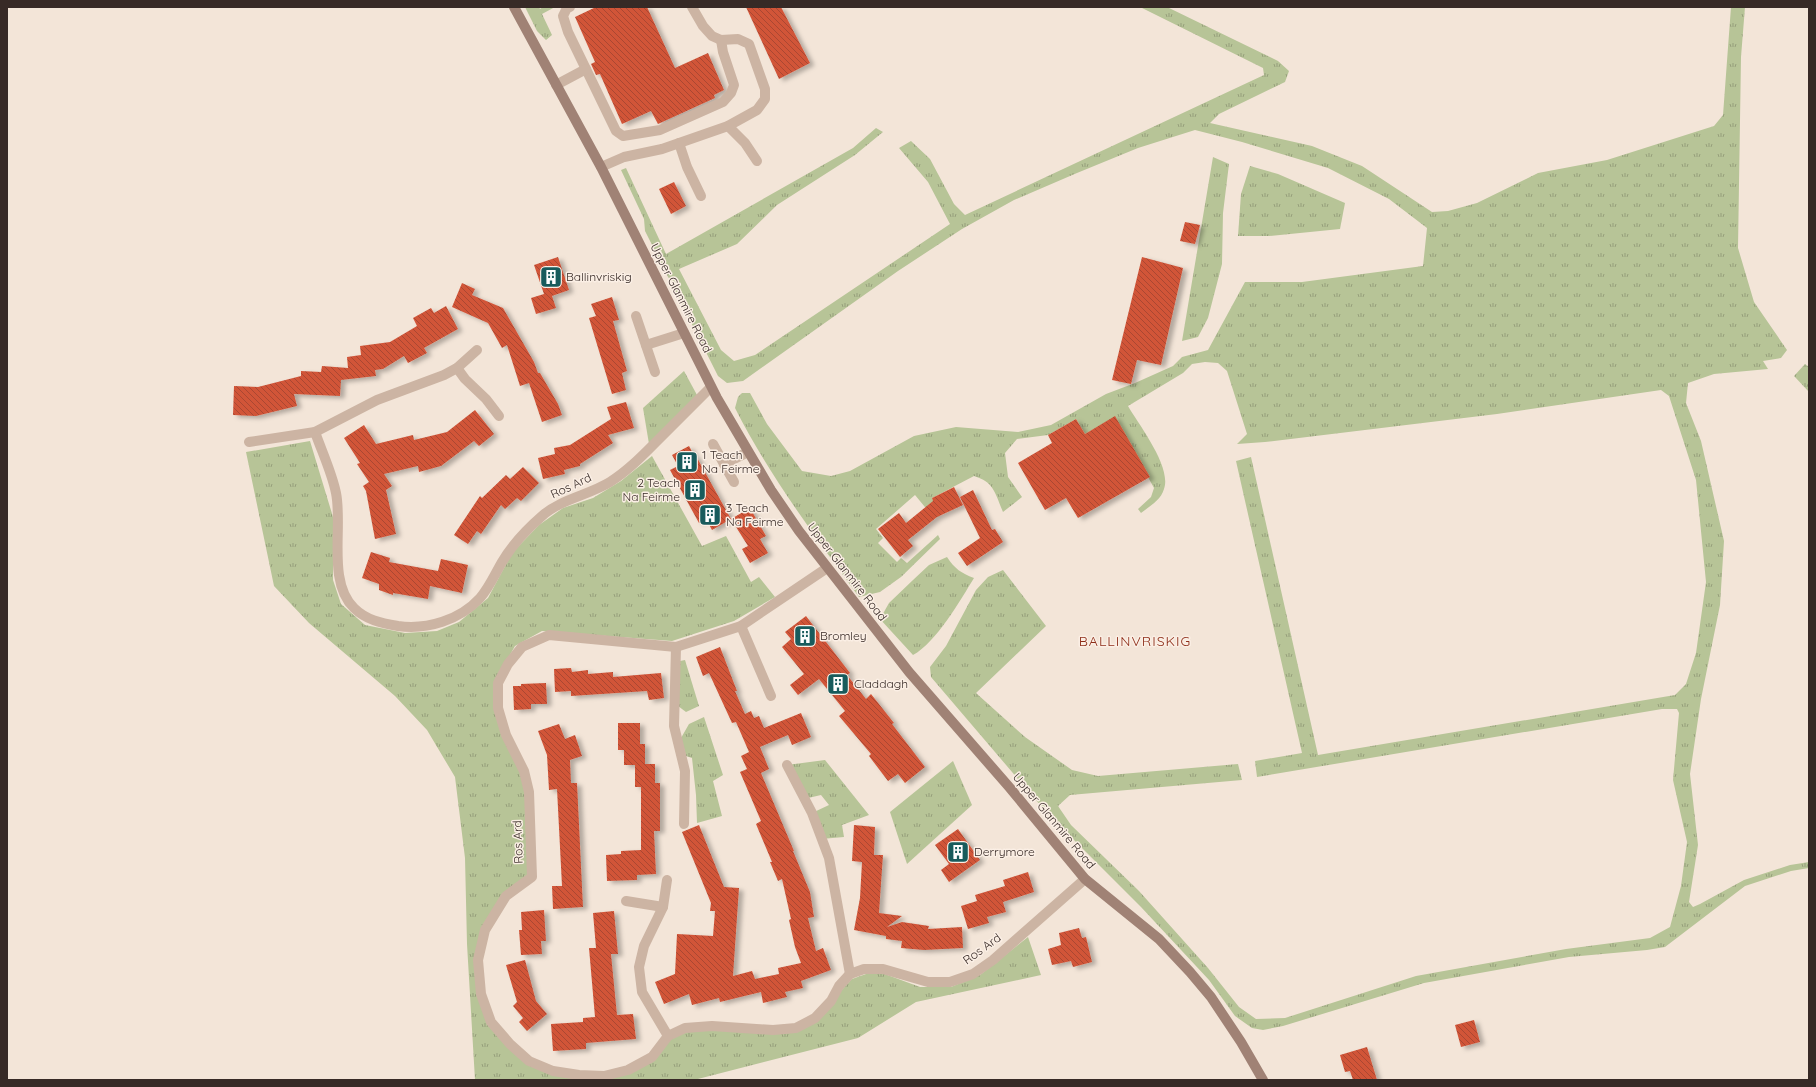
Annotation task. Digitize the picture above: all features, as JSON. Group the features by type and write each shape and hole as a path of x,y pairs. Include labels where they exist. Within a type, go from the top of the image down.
{"main road":[{"name":"Upper Glanmire Road","path":"514,7 601,167 711,387 771,490 827,568 909,672 1010,788 1085,879 1159,939 1190,972 1215,1004 1241,1042 1263,1080"}],"street":[{"path":"570,7 567,8 563,16 586,69 616,131 623,136 660,130 722,102 731,93 734,85 723,52 721,40"},
{"path":"601,167 624,157 662,149 728,126 757,110 765,99 765,89 749,44 738,40 721,40 712,36 703,26 692,7"},
{"path":"556,85 586,69"},
{"path":"728,126 745,143 757,161"},
{"path":"679,143 687,167 701,196"},
{"path":"636,316 655,372"},
{"path":"646,345 684,333"},
{"path":"249,442 315,432 377,400 444,375 458,368 477,350"},
{"path":"458,368 465,379 486,399 499,416"},
{"name":"Ros Ard","path":"315,432 336,491 340,514 339,578 345,595 354,608 368,619 406,627 425,626 439,624 463,612 480,598 513,546 542,515 558,505 588,493 611,481 639,459 711,387"},
{"path":"713,444 734,482"},
{"path":"724,464 748,452"},
{"name":"Ros Ard","path":"827,568 741,626 676,647 549,635 522,647 508,664 498,683 498,708 506,735 524,771 529,792 532,877 506,896 500,903 485,930 478,960 481,994 491,1022 510,1044 529,1061 553,1071 579,1075 604,1076 628,1070 652,1057 668,1036 685,1028 712,1026 773,1030 796,1028 815,1018 831,1001 839,986 850,974 864,969 883,969 928,982 950,982 973,974 993,960 1085,879"},
{"path":"741,626 771,696"},
{"path":"676,647 674,726 685,771 684,824"},
{"path":"787,765 812,813 829,858 850,974"},
{"path":"667,880 663,907 644,946 638,967 642,992 668,1036"},
{"path":"626,901 663,907"}],"green space":[{"path":"525,7 539,7 540,9 543,7 555,7 542,14 552,35 546,40 537,31"},
{"path":"1140,7 1167,7 1278,61 1289,71 1285,82 1219,114 1210,123 1312,146 1362,166 1432,212 1448,211 1477,203 1538,173 1607,160 1714,126 1723,115 1731,7 1745,7 1741,57 1738,248 1754,302 1787,350 1781,358 1763,361 1768,369 1714,374 1688,383 1686,403 1701,441 1724,541 1720,605 1701,699 1690,774 1698,845 1689,902 1693,907 1744,880 1790,865 1809,862 1809,868 1791,871 1745,886 1665,947 1569,957 1424,983 1283,1026 1263,1030 1252,1028 1235,1016 1209,980 1141,907 1047,813 931,677 930,667 946,646 976,590 988,577 1003,570 1046,626 976,693 1025,737 1072,770 1098,776 1238,764 1242,780 1070,795 1058,806 1071,825 1139,891 1208,968 1239,1007 1256,1019 1285,1018 1416,976 1566,949 1650,938 1670,927 1681,886 1687,842 1673,780 1679,713 1677,709 1662,709 1257,777 1255,761 1302,753 1236,461 1251,457 1318,755 1675,695 1686,684 1696,653 1706,582 1696,480 1669,396 1661,390 1497,414 1265,442 1237,444 1247,434 1227,371 1218,363 1205,362 1192,364 1183,373 1128,406 1159,458 1165,480 1163,493 1155,502 1141,513 1138,509 1151,497 1154,488 1115,417 1085,434 1076,419 1048,435 1017,439 1005,453 1008,477 1022,497 1003,512 996,494 990,485 981,478 974,476 932,498 940,516 934,518 915,495 876,529 883,538 878,543 897,562 901,558 907,563 938,535 940,539 901,577 880,592 859,597 825,551 777,481 748,433 735,408 738,397 742,393 750,393 767,424 802,471 831,476 850,471 914,436 956,427 1018,432 1051,425 1106,394 1173,366 1182,357 1208,350 1245,282 1302,282 1423,266 1427,228 1389,199 1328,168 1242,142 1195,130 1138,148 1014,200 962,229 898,271 743,381 727,383 718,376 645,231 644,219 621,170 626,168 666,254 853,148 876,128 883,132 855,155 777,205 737,244 679,269 721,350 734,361 755,355 950,224 928,182 899,148 911,141 930,159 954,204 965,215 1264,75 1263,68"},
{"path":"1213,157 1229,164 1223,213 1222,264 1208,318 1198,337 1182,341"},
{"path":"1250,166 1278,174 1345,203 1340,229 1269,236 1238,236 1241,194"},
{"path":"1805,364 1809,367 1809,392 1794,376"},
{"path":"684,371 697,395 649,444 643,408"},
{"path":"310,441 333,517 333,580 341,604 365,625 405,633 437,631 459,622 488,598 512,553 539,525 563,508 593,498 621,481 652,456 702,546 726,536 751,582 759,577 775,597 734,621 672,641 542,631 515,646 496,679 498,708 529,792 532,877 500,903 478,960 491,1022 529,1061 583,1077 631,1068 685,1028 794,1029 815,1018 852,979 866,974 882,973 920,987 951,987 980,975 1028,937 1041,975 916,1002 858,1038 694,1080 475,1080 467,944 465,858 455,777 427,730 395,696 309,623 274,586 246,452"},
{"path":"947,557 959,570 974,578 939,631 922,649 913,655 880,619 889,603 929,565"},
{"path":"685,660 699,706 686,712 678,706 680,661"},
{"path":"704,717 723,775 713,781 722,816 697,823 692,758 686,756 681,738 689,724"},
{"path":"825,760 869,815 842,825 844,837 821,839 812,813 829,805 821,795 804,799 787,765"},
{"path":"953,761 972,805 907,864 890,812"}],"building":[{"path":"596,7 647,7 675,68 708,53 724,90 714,95 715,98 658,124 651,111 622,124 600,74 596,75 591,64 595,62 575,17"},
{"path":"746,7 781,7 810,63 779,79"},
{"path":"674,182 686,206 671,214 659,189"},
{"path":"1185,222 1200,225 1195,244 1180,241"},
{"name":"Ballinvriskig","path":"558,257 569,290 552,296 556,308 536,314 531,298 544,294 534,265"},
{"path":"1142,257 1183,268 1161,365 1137,360 1131,384 1112,380"},
{"path":"462,283 475,289 472,295 503,308 534,362 538,373 540,373 558,404 562,415 542,422 529,383 520,386 507,345 502,348 488,323 452,307"},
{"path":"612,297 619,320 613,321 627,371 622,373 626,390 612,394 589,318 596,316 591,304"},
{"path":"446,306 458,329 424,348 427,353 408,363 404,356 383,369 375,370 376,376 341,380 340,396 294,394 297,406 256,416 233,415 234,386 258,387 301,376 301,371 321,372 322,366 348,368 347,357 361,355 360,346 390,342 417,326 413,318 431,308 434,313"},
{"path":"626,402 634,428 608,435 613,443 580,464 580,466 564,470 565,474 543,479 538,458 555,454 554,448 570,445 611,419 607,407"},
{"path":"475,410 494,434 479,446 474,441 441,466 419,472 418,466 384,474 392,486 386,490 396,534 375,539 366,491 363,486 369,482 357,464 360,463 344,438 364,425 376,444 413,435 414,440 447,432"},
{"path":"1115,416 1150,477 1078,518 1066,498 1045,510 1018,463 1052,443 1048,435 1076,419 1085,434"},
{"path":"689,446 731,519 712,530 706,519 699,523 670,470 678,466 672,455"},
{"path":"523,467 539,483 521,501 517,498 505,509 501,505 481,534 477,531 468,544 454,535 480,496 482,498 506,475 510,479"},
{"path":"954,487 963,505 937,517 908,540 913,546 900,557 878,529 899,513 906,523 933,501 932,498"},
{"path":"973,490 992,530 995,529 1003,542 967,566 958,553 980,538 960,497"},
{"path":"750,508 766,536 760,539 768,553 750,563 742,549 748,546 731,519"},
{"path":"371,552 390,558 389,562 438,571 441,559 468,565 462,593 430,586 428,599 393,593 393,595 379,590 379,584 362,578"},
{"path":"806,616 850,673 847,675 866,699 871,694 894,723 892,724 925,767 905,783 898,774 888,781 869,756 871,754 839,716 845,711 819,679 798,695 790,685 804,674 782,647 791,639 785,632"},
{"path":"720,647 737,691 735,691 745,714 751,711 754,718 759,716 764,728 801,713 811,737 792,745 788,735 760,747 769,769 761,773 810,892 814,917 808,918 816,951 823,948 831,970 801,981 803,988 785,992 787,997 763,1003 761,992 720,1002 719,998 692,1005 689,994 664,1004 655,982 675,974 677,934 713,936 715,911 710,911 711,903 682,832 699,825 724,887 739,888 733,976 752,971 755,979 779,974 778,968 801,963 795,947 789,920 791,919 782,879 778,881 770,862 772,862 756,824 761,821 740,772 747,769 741,756 749,752 736,722 732,723 709,673 703,676 696,657"},
{"path":"571,668 572,672 588,670 588,674 613,672 613,677 661,673 664,698 649,700 647,691 571,696 571,691 555,692 554,669"},
{"path":"546,683 547,704 531,704 531,709 514,710 513,686 521,686 521,684"},
{"path":"618,723 640,723 640,744 645,744 645,764 655,764 655,783 660,783 660,831 654,831 656,874 637,875 637,880 607,881 606,855 621,854 621,851 641,850 641,787 635,787 635,765 624,765 624,750 618,750"},
{"path":"559,724 565,739 575,735 582,756 570,760 571,783 577,783 583,907 553,909 552,886 562,886 557,789 549,790 547,755 538,731"},
{"path":"854,825 875,827 874,855 883,855 879,913 902,916 887,927 902,922 929,926 928,929 962,927 963,948 924,950 901,948 902,941 886,939 886,936 854,930 860,898 862,862 852,861"},
{"name":"Derrymore","path":"958,829 980,860 949,882 941,870 949,864 935,845"},
{"path":"1028,872 1034,892 1003,902 1006,912 987,917 989,923 968,929 961,906 977,901 975,895 1005,886 1003,880"},
{"path":"544,910 546,941 541,941 542,954 521,955 519,930 522,930 521,912"},
{"path":"614,911 618,954 611,954 617,1015 633,1014 636,1039 586,1043 586,1049 553,1051 551,1024 583,1022 583,1018 595,1017 589,948 596,948 593,913"},
{"path":"1079,928 1082,938 1086,937 1092,962 1073,967 1071,961 1052,965 1048,949 1061,945 1059,933"},
{"path":"525,960 536,1001 547,1014 527,1031 519,1022 523,1018 513,1006 517,1002 506,965"},
{"path":"1474,1020 1480,1042 1461,1047 1455,1025"},
{"path":"1367,1047 1377,1080 1353,1080 1350,1071 1345,1072 1340,1055"}],"place":[{"name":"Ballinvriskig","path":"551,277"},
{"name":"1 Teach Na Feirme","path":"687,462"},
{"name":"2 Teach Na Feirme","path":"695,490"},
{"name":"3 Teach Na Feirme","path":"710,515"},
{"name":"Bromley","path":"805,636"},
{"name":"Claddagh","path":"838,684"},
{"name":"Derrymore","path":"958,852"}],"district":[{"name":"BALLINVRISKIG","path":"1135,641"}]}
